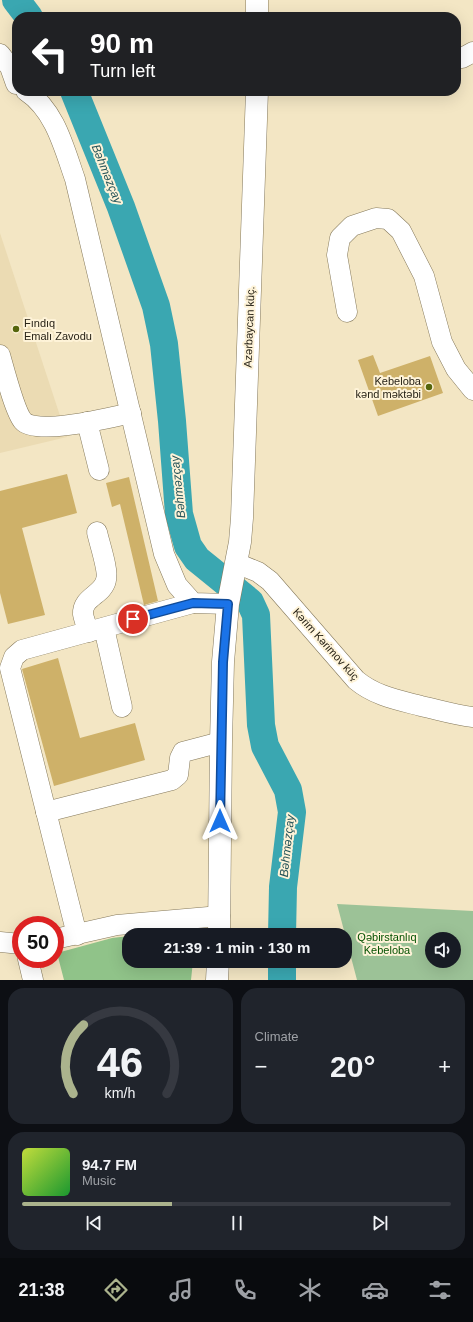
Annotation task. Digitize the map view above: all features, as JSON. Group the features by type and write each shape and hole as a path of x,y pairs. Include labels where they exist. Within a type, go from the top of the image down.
{"main road":[{"path":"257,0 257,12"},
{"name":"Azərbaycan küç.","path":"228,604 236,563 242,518 257,96"},
{"path":"219,926 223,662 228,604"},
{"path":"217,980 218,968"}],"street":[{"path":"461,58 473,52"},
{"path":"0,54 10,67 12,75"},
{"path":"33,96 43,107 54,124 75,179 164,554 177,585 193,603"},
{"path":"347,312 337,255 340,238 352,226 376,218 388,219 401,231 424,276 442,342 456,369 473,390"},
{"path":"0,355 18,412 24,422 34,427 63,426 131,413"},
{"path":"87,422 99,470"},
{"path":"97,532 106,572 106,581 100,590 91,596 85,604 83,614 96,630 122,707"},
{"name":"Kərim Kərimov küç","path":"236,563 258,572 270,581 356,680 365,687 389,698 453,714 473,717"},
{"path":"77,935 10,668 14,657 22,650 193,603 228,604"},
{"path":"46,812 172,780 178,775 180,758 183,752 221,742"},
{"path":"64,937 117,925 219,926"},
{"path":"0,942 12,943"},
{"path":"30,968 33,980"}],"shaded area":[{"name":"Fındıq Emalı Zavodu","path":"0,233 67,437 0,453"}],"green space":[{"name":"Qəbirstanlıq Kebeloba","path":"337,904 473,911 473,980 357,980 352,961 352,928 343,928"},
{"path":"122,937 122,968 192,968 191,980 64,980 61,968 64,968 64,951 112,938"}],"building":[{"path":"373,355 380,373 430,356 443,393 378,416 358,360"},
{"path":"67,474 77,513 22,528 45,615 8,624 0,593 0,491"},
{"path":"129,477 158,601 144,605 120,504 112,507 106,483"},
{"path":"58,658 80,738 135,723 145,760 54,786 22,669"}],"waterway":[{"name":"Bəhməzçay","path":"16,0 25,12"},
{"name":"Bəhməzçay","path":"76,96 121,207 156,306 164,344 172,421 179,514 188,546 197,559 250,602 256,615 261,725 265,746 288,790 292,812 283,887 282,928"},
{"name":"Bəhməzçay","path":"282,968 282,980"}],"place":[{"name":"Fındıq Emalı Zavodu","path":"16,329"},
{"name":"Kebeloba kənd məktəbi","path":"429,387"}],"route":[{"path":"133,619 193,603 228,604 223,662 220,821"}]}
